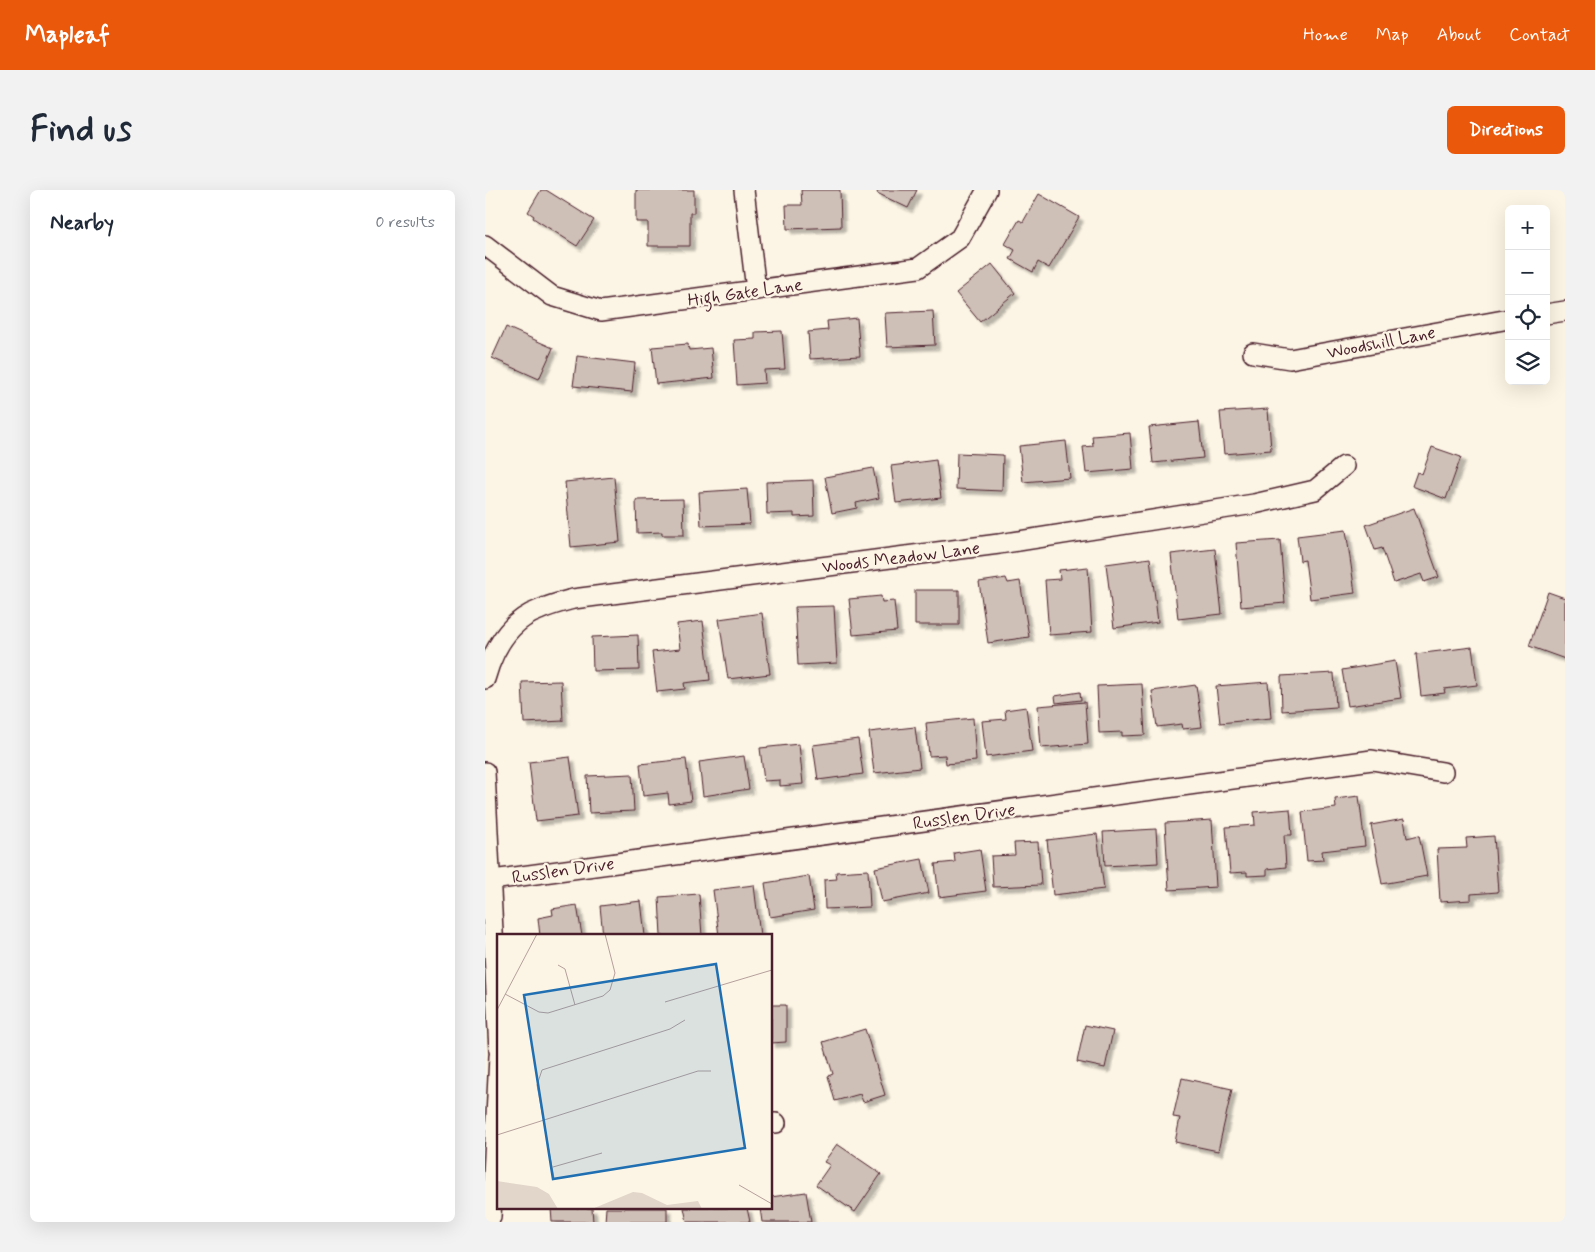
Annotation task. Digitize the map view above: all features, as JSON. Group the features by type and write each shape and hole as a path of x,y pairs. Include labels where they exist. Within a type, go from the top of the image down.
{"street":[{"path":"744,190 756,290"},
{"name":"High Gate Lane","path":"485,245 552,296 601,311 918,268 960,238 987,190"},
{"path":"1550,313 1565,311"},
{"name":"Woodshill Lane","path":"1253,354 1290,359 1505,320"},
{"name":"Woods Meadow Lane","path":"485,679 489,664 503,638 519,620 538,610 573,599 999,544 1254,504 1315,490 1344,466"},
{"name":"Russlen Drive","path":"488,881 1372,760 1443,772"},
{"path":"485,772 488,881 497,1020"},
{"path":"491,1217 497,1157"}],"building":[{"path":"541,190 546,190 594,220 577,246 533,218 534,216 528,212"},
{"path":"636,190 694,190 694,213 690,213 690,246 648,246 648,222 636,222"},
{"path":"801,190 840,190 841,227 787,229 786,205 802,205"},
{"path":"878,190 917,190 908,208 877,193"},
{"path":"1039,194 1079,217 1049,268 1038,262 1033,272 1010,259 1015,250 1005,244 1019,220 1023,222"},
{"path":"992,264 1015,293 980,322 956,293"},
{"path":"933,311 935,345 887,347 885,313"},
{"path":"857,318 860,356 810,359 808,332 828,330 827,321"},
{"path":"506,327 553,348 539,379 492,358"},
{"path":"782,331 785,369 764,370 765,383 737,385 734,340 755,339 755,332"},
{"path":"688,344 689,350 711,348 714,378 656,384 652,347"},
{"path":"577,356 635,363 632,392 573,386"},
{"path":"1268,409 1271,450 1224,454 1220,412"},
{"path":"1199,422 1203,458 1153,463 1149,427"},
{"path":"1130,433 1133,469 1086,473 1083,447 1093,446 1092,436"},
{"path":"1066,441 1070,478 1023,482 1019,446"},
{"path":"1432,447 1461,457 1446,499 1412,486 1417,472 1422,474"},
{"path":"957,453 1003,455 1002,491 956,489"},
{"path":"936,460 941,498 896,503 891,466"},
{"path":"873,468 879,498 856,503 857,508 832,513 825,477"},
{"path":"614,477 620,542 571,547 565,482"},
{"path":"813,480 814,516 794,517 794,513 767,514 766,482"},
{"path":"747,489 750,524 701,526 699,492"},
{"path":"683,499 684,535 662,535 662,532 637,533 636,500"},
{"path":"1414,508 1439,577 1424,582 1421,574 1394,583 1382,548 1375,550 1366,525"},
{"path":"1346,530 1355,593 1310,599 1305,560 1300,561 1297,536"},
{"path":"1280,540 1285,603 1241,607 1236,543"},
{"path":"1215,549 1222,614 1178,619 1171,554"},
{"path":"1150,558 1158,622 1114,628 1106,564"},
{"path":"1088,567 1092,632 1049,635 1045,580 1060,579 1059,570"},
{"path":"1006,578 1008,583 1020,581 1029,637 988,643 979,582"},
{"path":"915,590 959,590 959,625 915,625"},
{"path":"1548,592 1565,598 1565,659 1529,646"},
{"path":"881,596 882,602 894,601 897,631 853,635 849,599"},
{"path":"834,606 837,663 798,665 795,607"},
{"path":"762,613 770,674 728,679 719,619"},
{"path":"703,621 710,680 684,683 685,689 657,692 652,652 680,649 677,624"},
{"path":"638,635 639,670 593,671 592,637"},
{"path":"1472,647 1477,685 1444,689 1445,693 1421,696 1416,654"},
{"path":"1395,661 1401,698 1348,706 1342,670"},
{"path":"1334,673 1336,707 1282,711 1281,676"},
{"path":"561,681 563,721 524,723 522,682"},
{"path":"1268,682 1271,718 1220,723 1216,686"},
{"path":"1142,684 1145,735 1122,736 1122,732 1099,733 1097,686"},
{"path":"1196,685 1202,727 1183,729 1182,724 1157,727 1152,691"},
{"path":"1080,692 1081,700 1056,703 1055,696"},
{"path":"1085,702 1088,744 1041,748 1038,706"},
{"path":"1026,707 1032,751 986,757 982,721 1006,719 1005,710"},
{"path":"973,718 976,761 946,764 945,755 929,756 926,723"},
{"path":"915,727 920,768 874,773 869,732"},
{"path":"858,739 863,774 818,780 813,745"},
{"path":"799,744 803,784 780,786 780,780 764,781 760,748"},
{"path":"744,756 749,789 703,796 699,762"},
{"path":"570,757 578,816 536,821 529,762"},
{"path":"686,759 691,801 669,804 668,793 643,796 640,764"},
{"path":"632,774 634,811 589,813 587,776"},
{"path":"1359,796 1365,846 1322,851 1323,860 1307,861 1302,812 1336,808 1335,799"},
{"path":"1290,809 1292,835 1284,835 1286,867 1267,869 1267,875 1247,876 1247,872 1230,873 1226,827 1255,825 1254,812"},
{"path":"1404,819 1407,838 1419,835 1427,876 1382,884 1371,825"},
{"path":"1212,820 1216,887 1169,890 1165,823"},
{"path":"1156,829 1158,863 1105,866 1103,832"},
{"path":"1097,834 1104,889 1053,895 1047,840"},
{"path":"1494,836 1498,892 1471,894 1471,900 1440,902 1437,849 1467,848 1466,838"},
{"path":"1038,842 1041,885 993,887 991,856 1015,855 1014,843"},
{"path":"980,849 986,891 939,897 935,864 955,862 954,853"},
{"path":"922,859 929,893 882,902 875,868"},
{"path":"868,870 870,907 825,909 824,880 837,879 836,872"},
{"path":"809,876 814,910 770,917 765,883"},
{"path":"754,885 760,934 719,934 713,890"},
{"path":"699,894 702,934 661,934 659,897"},
{"path":"641,901 645,934 603,934 600,906"},
{"path":"577,905 582,934 540,934 538,918 553,915 552,909"},
{"path":"773,1005 786,1005 786,1042 773,1043"},
{"path":"1085,1025 1113,1031 1105,1068 1077,1062"},
{"path":"865,1029 885,1095 863,1102 860,1094 835,1101 828,1076 833,1074 823,1042"},
{"path":"1182,1078 1232,1089 1218,1151 1175,1142 1180,1118 1173,1117"},
{"path":"837,1144 881,1174 855,1212 816,1185 830,1165 824,1162"},
{"path":"806,1192 811,1222 762,1222 760,1210 773,1210 773,1197"},
{"path":"551,1210 592,1210 593,1222 552,1222"},
{"path":"606,1210 667,1210 667,1222 605,1222"},
{"path":"684,1210 747,1210 750,1222 687,1222"}]}
